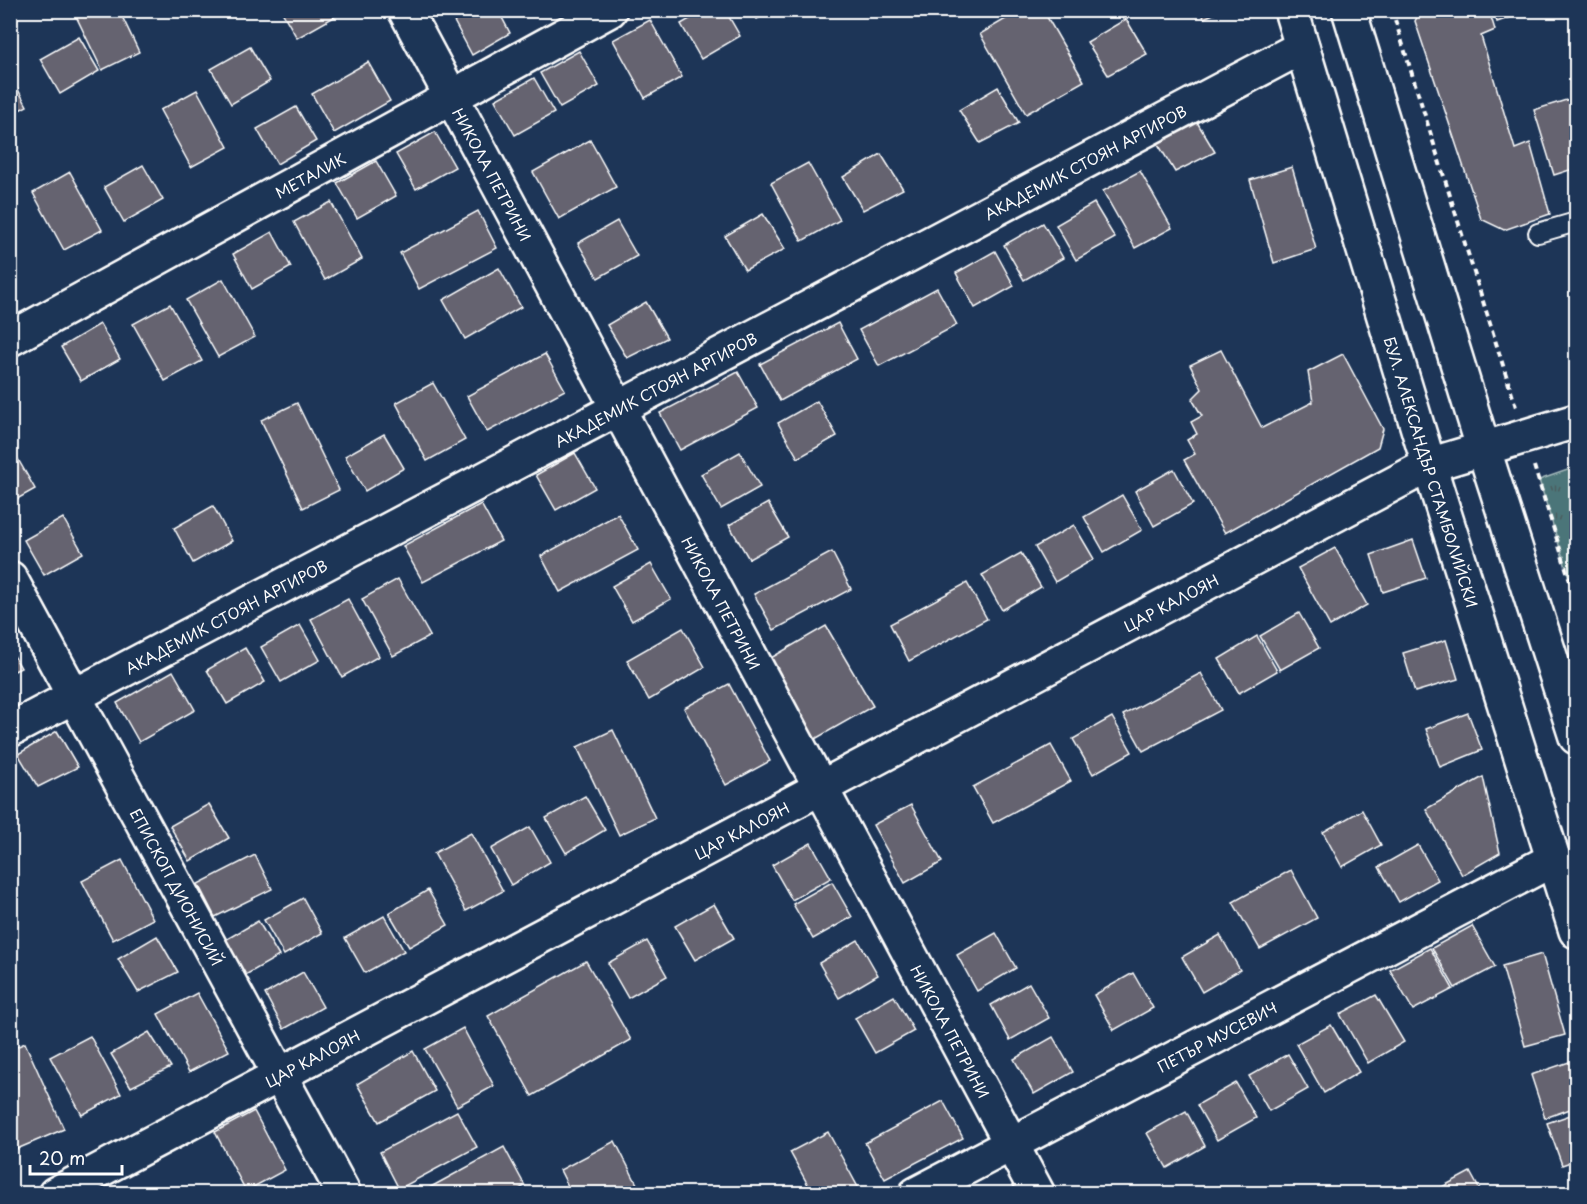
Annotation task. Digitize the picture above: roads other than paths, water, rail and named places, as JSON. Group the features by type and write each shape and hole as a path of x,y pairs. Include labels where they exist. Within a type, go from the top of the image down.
{"street":[{"name":"НИКОЛА ПЕТРИНИ","path":"405,10 1038,1194"},
{"name":"МЕТАЛИК","path":"10,339 610,10"},
{"name":"БУЛ. АЛЕКСАНДЪР СТАМБОЛИЙСКИ","path":"1292,10 1429,465 1576,931"},
{"path":"1349,10 1483,447 1576,737"},
{"name":"АКАДЕМИК СТОЯН АРГИРОВ","path":"10,730 1302,47"},
{"name":"ЦАР КАЛОЯН","path":"55,1194 1429,465 1576,421"},
{"name":"ЕПИСКОП ДИОНИСИЙ","path":"10,578 344,1194"},
{"name":"ПЕТЪР МУСЕВИЧ","path":"916,1194 1554,859"}],"lane":[{"path":"1539,233 1576,222"}]}
